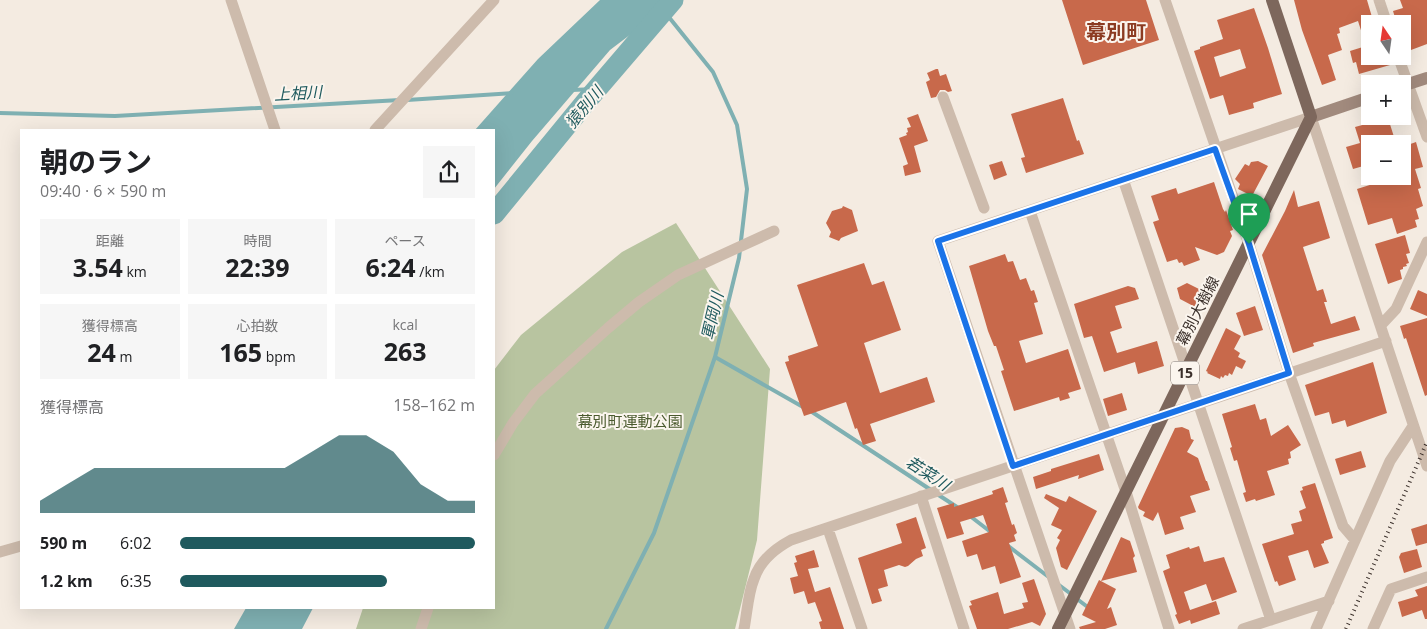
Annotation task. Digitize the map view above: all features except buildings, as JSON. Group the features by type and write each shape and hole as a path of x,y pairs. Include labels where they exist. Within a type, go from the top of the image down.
{"main road":[{"path":"1272,0 1311,117 1361,100"},
{"path":"1411,83 1427,78"},
{"name":"幕別大樹線","path":"1058,629 1311,117"}],"street":[{"path":"230,0 275,129"},
{"path":"376,129 494,0"},
{"path":"1164,0 1249,244 1289,373 1343,526 1355,540"},
{"path":"1379,0 1384,15"},
{"path":"943,97 984,208"},
{"path":"1411,99 1427,136"},
{"path":"1070,629 938,241 1311,117 1427,466"},
{"path":"1123,180 1271,620"},
{"path":"1030,211 1126,492 1169,629"},
{"path":"495,453 513,423 535,394 639,302 678,275 774,231"},
{"path":"1381,325 1396,309 1427,242"},
{"path":"744,629 754,578 776,548 791,540 1386,341"},
{"path":"1316,629 1390,461 1413,426"},
{"path":"921,496 964,629"},
{"path":"828,529 862,629"},
{"path":"0,552 20,546"},
{"path":"1374,629 1391,589 1427,577"},
{"path":"1243,629 1329,601"},
{"path":"421,629 428,609"}],"green space":[{"name":"幕別町運動公園","path":"676,223 770,369 757,540 735,629 356,629 363,609 495,609 495,369 521,335 622,252"}],"water":[{"path":"600,0 676,0 610,50 532,141 495,188 495,129 476,129 538,59"},
{"path":"245,609 312,609 302,629 234,629"}],"waterway":[{"name":"猿別川","path":"495,213 589,98 673,0"},
{"name":"軍岡川","path":"606,629 654,533 715,357 739,258 747,189 737,125 713,72 664,11"},
{"name":"上相川","path":"571,90 597,89"},
{"name":"上相川","path":"407,100 512,93"},
{"name":"上相川","path":"0,113 115,116 400,100"},
{"name":"若菜川","path":"715,357 803,407"},
{"name":"若菜川","path":"809,410 931,490"},
{"name":"若菜川","path":"937,494 960,509"},
{"name":"若菜川","path":"970,516 992,533"},
{"name":"若菜川","path":"1007,545 1050,578"},
{"name":"若菜川","path":"1059,585 1071,594"},
{"name":"若菜川","path":"1077,599 1089,608"}],"railway":[{"path":"1346,629 1427,442"}],"district":[{"name":"幕別町","path":"1116,32"}],"route":[{"path":"1215,149 1249,244 1289,373 1013,466 938,241 1215,149"}]}
